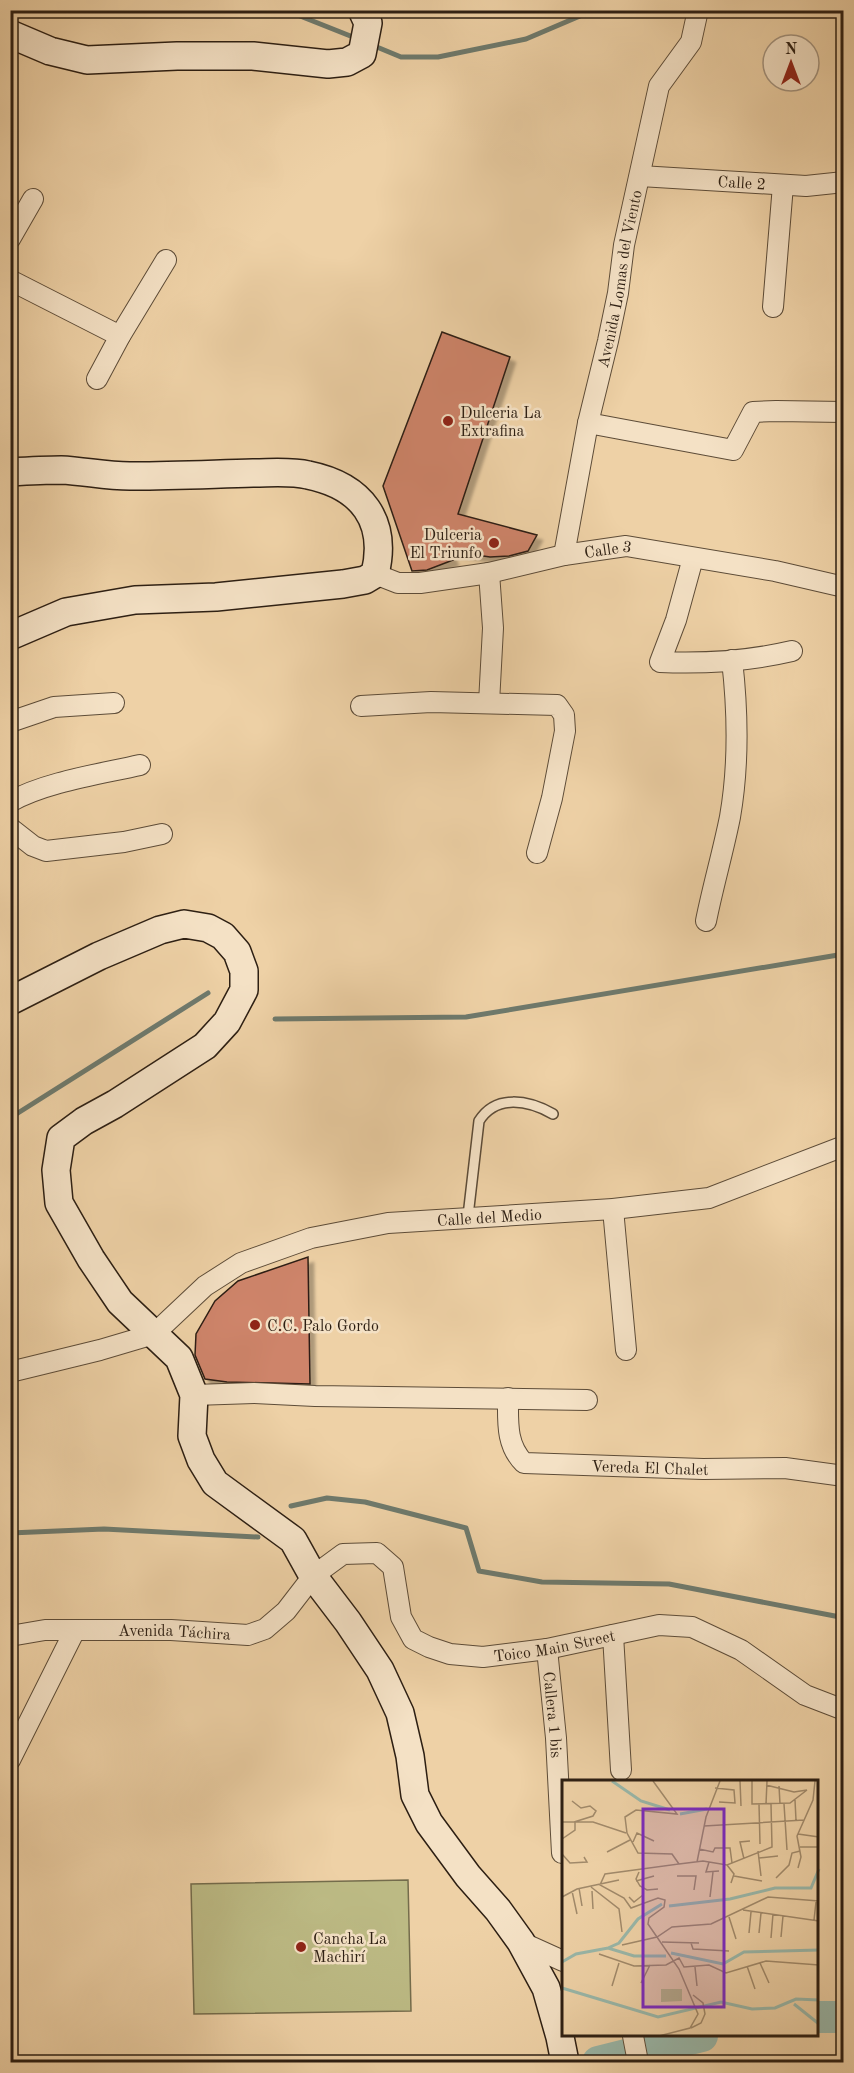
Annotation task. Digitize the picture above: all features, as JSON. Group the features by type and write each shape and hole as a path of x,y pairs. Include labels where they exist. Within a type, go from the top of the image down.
{"main road":[{"path":"10,34 50,51 87,60 177,56 253,56 328,64 347,62 362,54 368,23 362,10"},
{"path":"10,472 62,470 131,477 282,473 308,475 347,490 364,504 375,523 380,545 375,574 365,580 216,597 135,600 66,612 10,636"},
{"path":"10,1001 99,956 160,930 184,924 208,928 223,936 237,952 244,971 244,990 227,1022 205,1046 115,1104 84,1121 61,1138 56,1170 59,1203 91,1259 116,1296 179,1358 194,1395 192,1436 201,1460 215,1483 293,1540 313,1576 348,1622 380,1670 400,1713 410,1756 415,1795 429,1823 521,1942 546,1988 562,2050"}],"street":[{"name":"Avenida Lomas del Viento","path":"564,555 588,423 618,292 624,245 659,86 691,42 698,10"},
{"name":"Calle 2","path":"640,176 806,186 843,183"},
{"path":"773,307 783,185"},
{"path":"10,239 33,199"},
{"path":"97,379 166,260"},
{"path":"10,280 120,336"},
{"path":"588,423 733,450 753,412 843,412"},
{"name":"Calle 3","path":"375,574 398,583 420,583 489,573 564,555 626,546 776,571 843,587"},
{"path":"693,558 676,621 660,662 690,663 732,660 768,657 792,651"},
{"path":"489,573 493,628 489,703"},
{"path":"705,921 730,816 736,750 736,696 732,660"},
{"path":"361,706 431,702 557,705 564,715 565,732 552,798 537,853"},
{"path":"10,722 54,707 114,703"},
{"path":"10,802 23,795 60,784 140,765"},
{"path":"10,828 33,846 46,851 124,842 162,834"},
{"name":"Calle del Medio","path":"154,1334 206,1286 241,1263 311,1238 388,1222 613,1209 709,1198 843,1146"},
{"path":"613,1209 626,1350"},
{"path":"10,1372 154,1334"},
{"path":"194,1395 254,1393 587,1400"},
{"name":"Vereda El Chalet","path":"508,1398 508,1428 512,1446 524,1463 704,1469 785,1468 843,1476"},
{"name":"Toico Main Street","path":"313,1576 343,1554 377,1553 393,1567 401,1617 413,1639 450,1654 483,1657 547,1649 659,1625 692,1627 741,1650 805,1695 843,1710"},
{"name":"Avenida Táchira","path":"10,1635 45,1630 171,1630 248,1635 265,1629 286,1611 313,1576"},
{"path":"10,1760 75,1630"},
{"path":"612,1635 621,1770"},
{"name":"Callera 1 bis","path":"547,1649 556,1738 562,1853"},
{"path":"521,1942 562,1961"},
{"path":"633,2037 638,2062"}],"lane":[{"path":"468,1216 478,1121 486,1110 502,1103 519,1102 539,1106 554,1114"}],"shaded area":[{"name":"Cancha La Machirí","path":"408,1880 411,2011 194,2014 191,1884"}],"building":[{"name":"Dulceria La Extrafina","path":"442,332 510,357 458,514 537,535 528,551 509,556 490,557 449,551 453,560 427,570 412,571 383,486"},
{"name":"C.C. Palo Gordo","path":"308,1257 310,1384 227,1382 205,1379 195,1355 196,1334 215,1301 238,1281"}],"waterway":[{"path":"285,10 358,39"},
{"path":"372,45 401,57 438,57 526,39 594,10"},
{"path":"275,1019 466,1017 844,954"},
{"path":"10,1118 208,993"},
{"path":"291,1506 327,1498 365,1502 466,1528 479,1571 542,1582 669,1584 840,1617 844,1615"},
{"path":"10,1533 104,1529 258,1537"},
{"path":"818,2017 844,2017"},
{"path":"598,2062 698,2037"}],"place":[{"name":"Dulceria La Extrafina","path":"448,421"},
{"name":"Dulceria El Triunfo","path":"494,543"},
{"name":"C.C. Palo Gordo","path":"255,1325"},
{"name":"Cancha La Machirí","path":"301,1947"}]}
